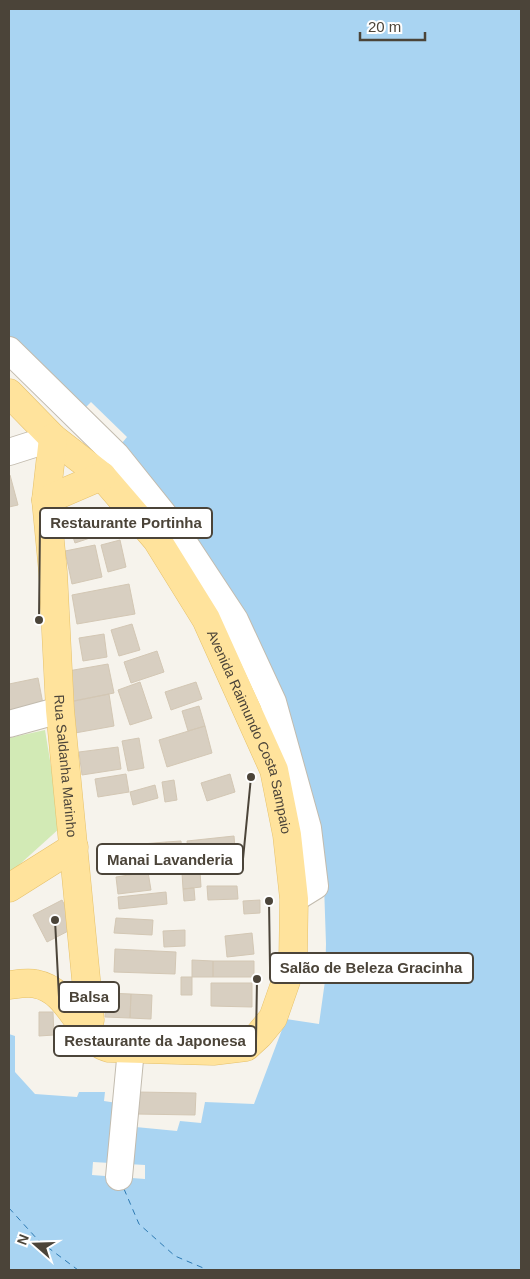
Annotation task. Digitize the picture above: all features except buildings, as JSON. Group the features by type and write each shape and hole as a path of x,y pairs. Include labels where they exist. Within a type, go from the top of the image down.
{"main road":[{"name":"Avenida Raimundo Costa Sampaio","path":"9,392 53,438 102,476 157,540 206,619 274,770 287,836 294,899 293,961 273,1018 260,1035 246,1046 214,1051 131,1049"},
{"name":"Rua Saldanha Marinho","path":"53,438 46,500 53,572 60,710 90,1020 86,1031"},
{"path":"46,500 102,476"},
{"path":"9,888 74,847"},
{"path":"9,985 20,983 36,984 50,989 65,1002 86,1031 102,1046 131,1049"}],"street":[{"path":"9,350 116,455 173,526 235,620 273,702 308,828 315,886 294,899"},
{"path":"9,452 53,438"},
{"path":"9,724 60,710"},
{"path":"119,1177 131,1049"}],"green space":[{"path":"45,730 61,827 9,874 9,738"}],"water":[{"path":"9,9 521,9 521,1270 9,1270 9,1034 15,1036 15,1072 35,1094 77,1097 79,1092 105,1092 104,1101 117,1103 115,1125 177,1131 180,1121 201,1123 205,1102 254,1104 286,1019 319,1024 325,981 326,944 324,885 303,768 117,449 127,437 91,402 81,412 9,339"}],"pier":[{"path":"93,1162 145,1165 145,1179 92,1175"}],"ferry route":[{"path":"124,1189 139,1224 175,1256 208,1270"},
{"path":"9,1208 38,1240 78,1270"}],"place":[{"name":"Restaurante Portinha","path":"39,620"},
{"name":"Manai Lavanderia","path":"251,777"},
{"name":"Salão de Beleza Gracinha","path":"269,901"},
{"name":"Balsa","path":"55,920"},
{"name":"Restaurante da Japonesa","path":"257,979"}]}
